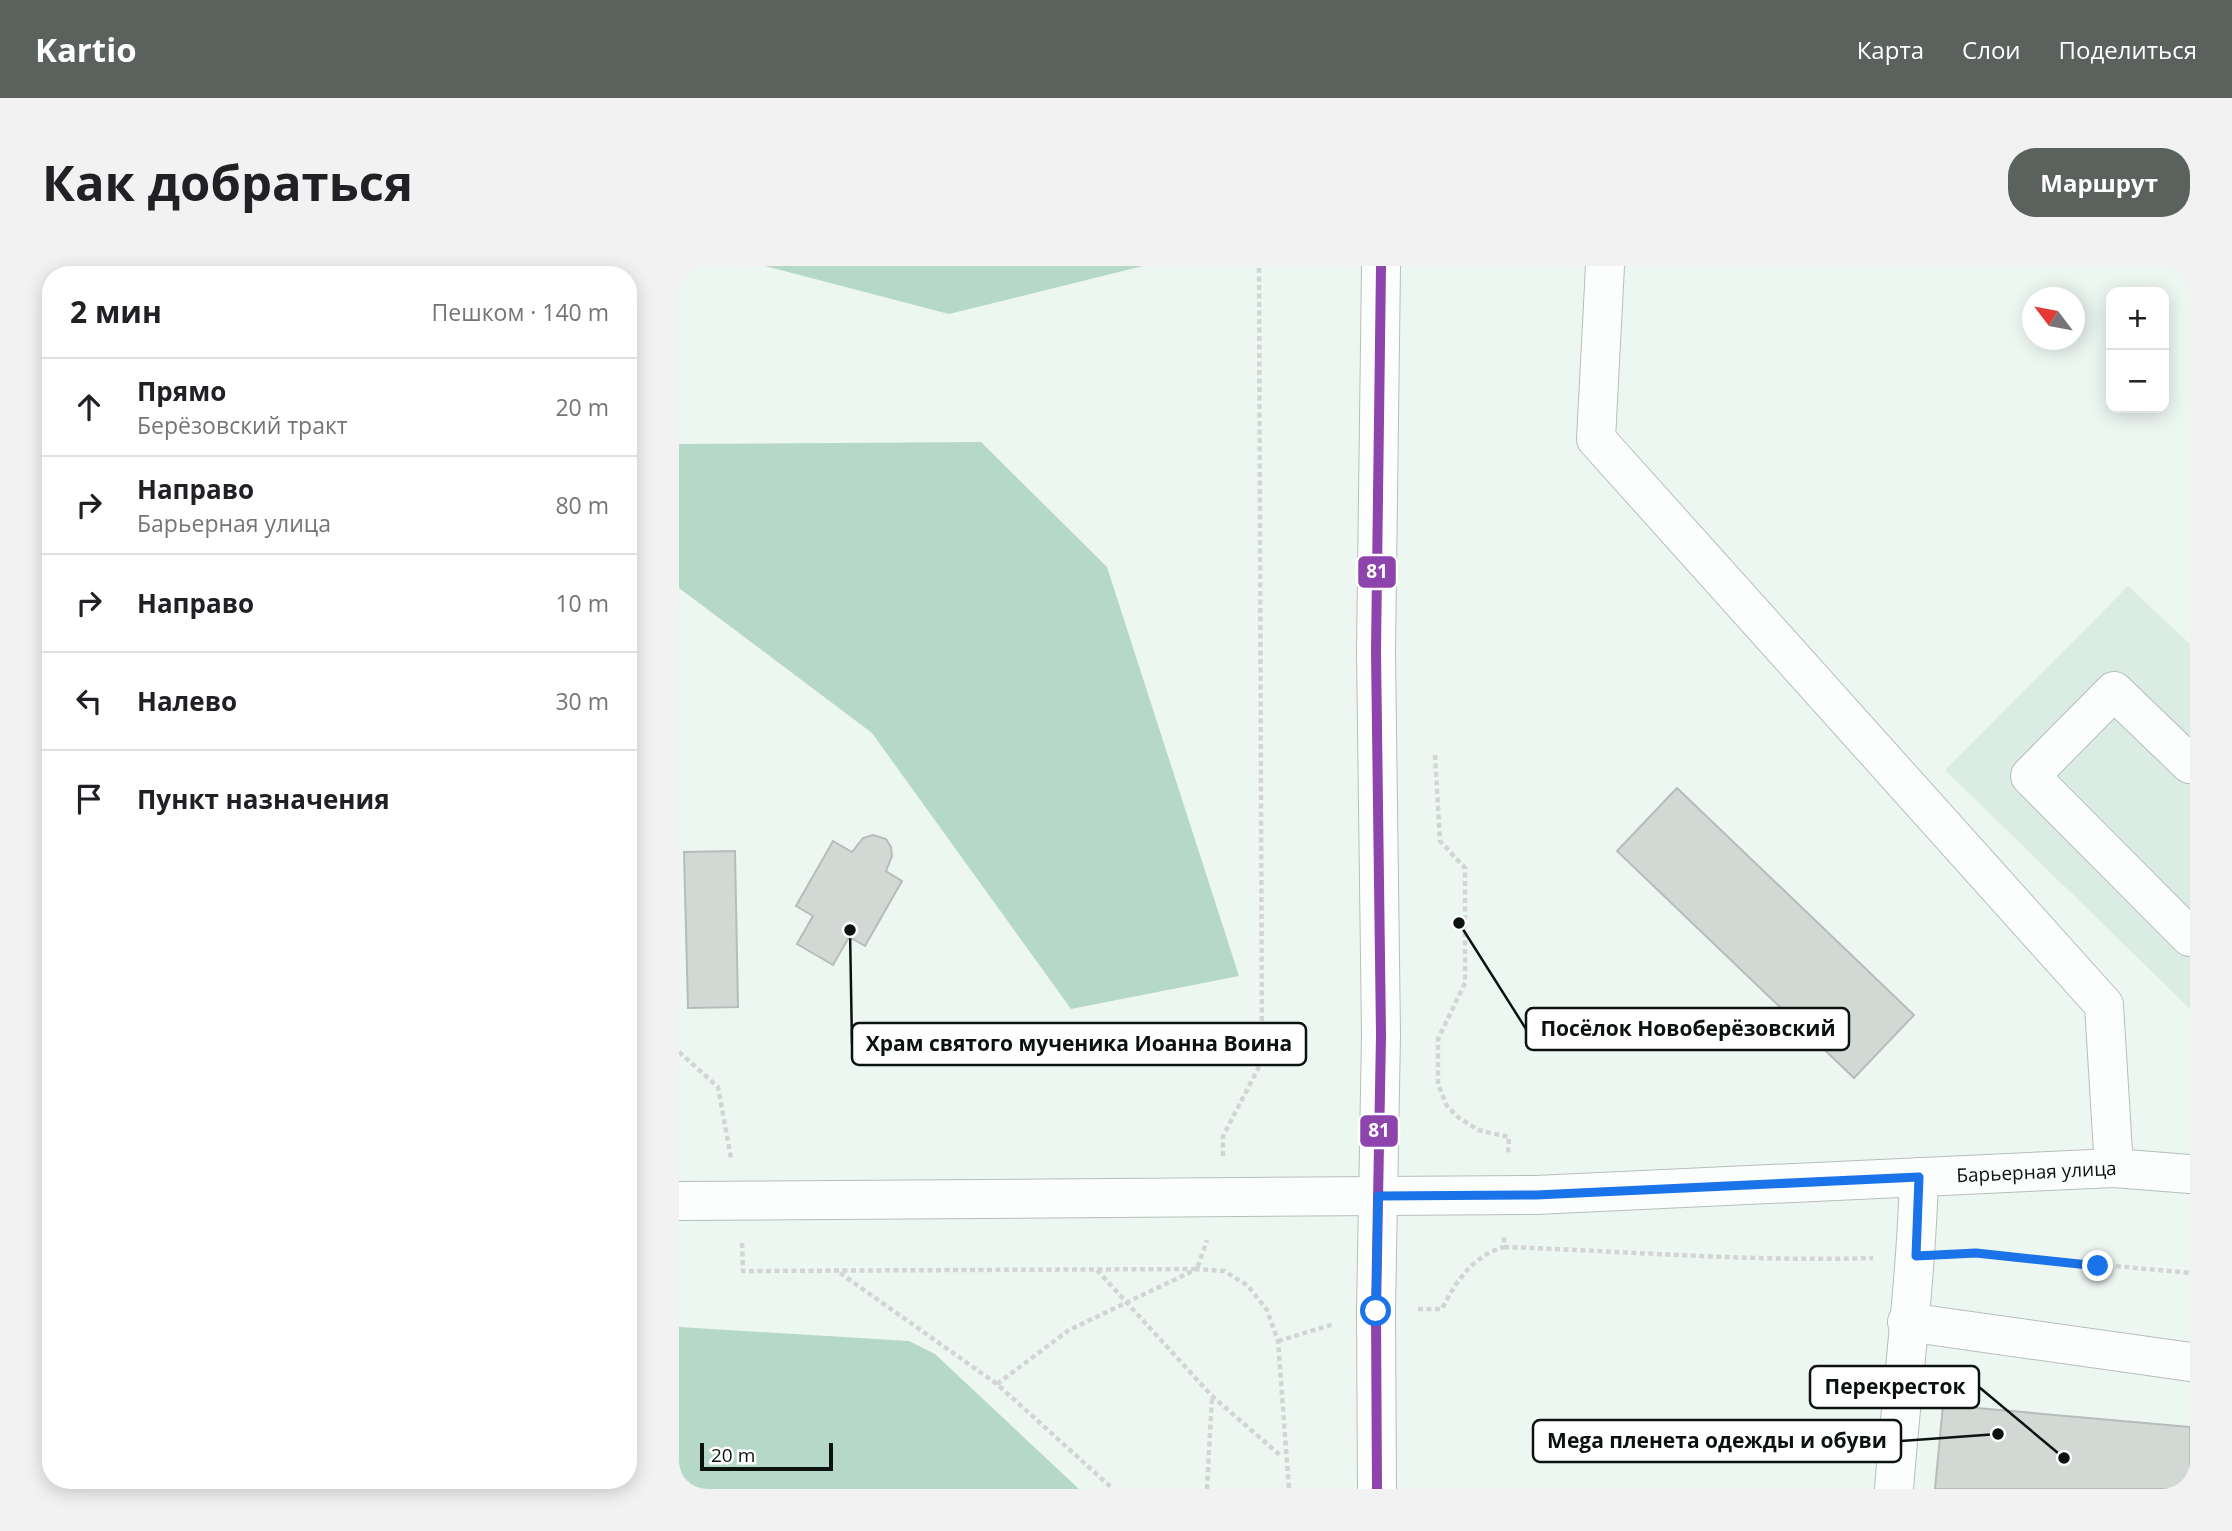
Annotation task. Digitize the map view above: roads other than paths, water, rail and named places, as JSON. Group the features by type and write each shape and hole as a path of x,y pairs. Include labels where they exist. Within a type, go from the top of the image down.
{"street":[{"path":"1377,1489 1381,1024 1376,651 1381,266"},
{"path":"1605,266 1596,439 2104,1005 2114,1168"},
{"path":"2190,764 2114,691 2030,776 2190,937"},
{"name":"Барьерная улица","path":"679,1202 1536,1195 2114,1168 2190,1174"},
{"path":"1894,1489 1907,1322 1916,1256 1919,1177"},
{"path":"1907,1322 2190,1362"}],"place":[{"name":"Посёлок Новоберёзовский","path":"1459,923"},
{"name":"Храм святого мученика Иоанна Воина","path":"850,930"},
{"name":"Mega пленета одежды и обуви","path":"1998,1434"},
{"name":"Перекресток","path":"2064,1458"}]}
